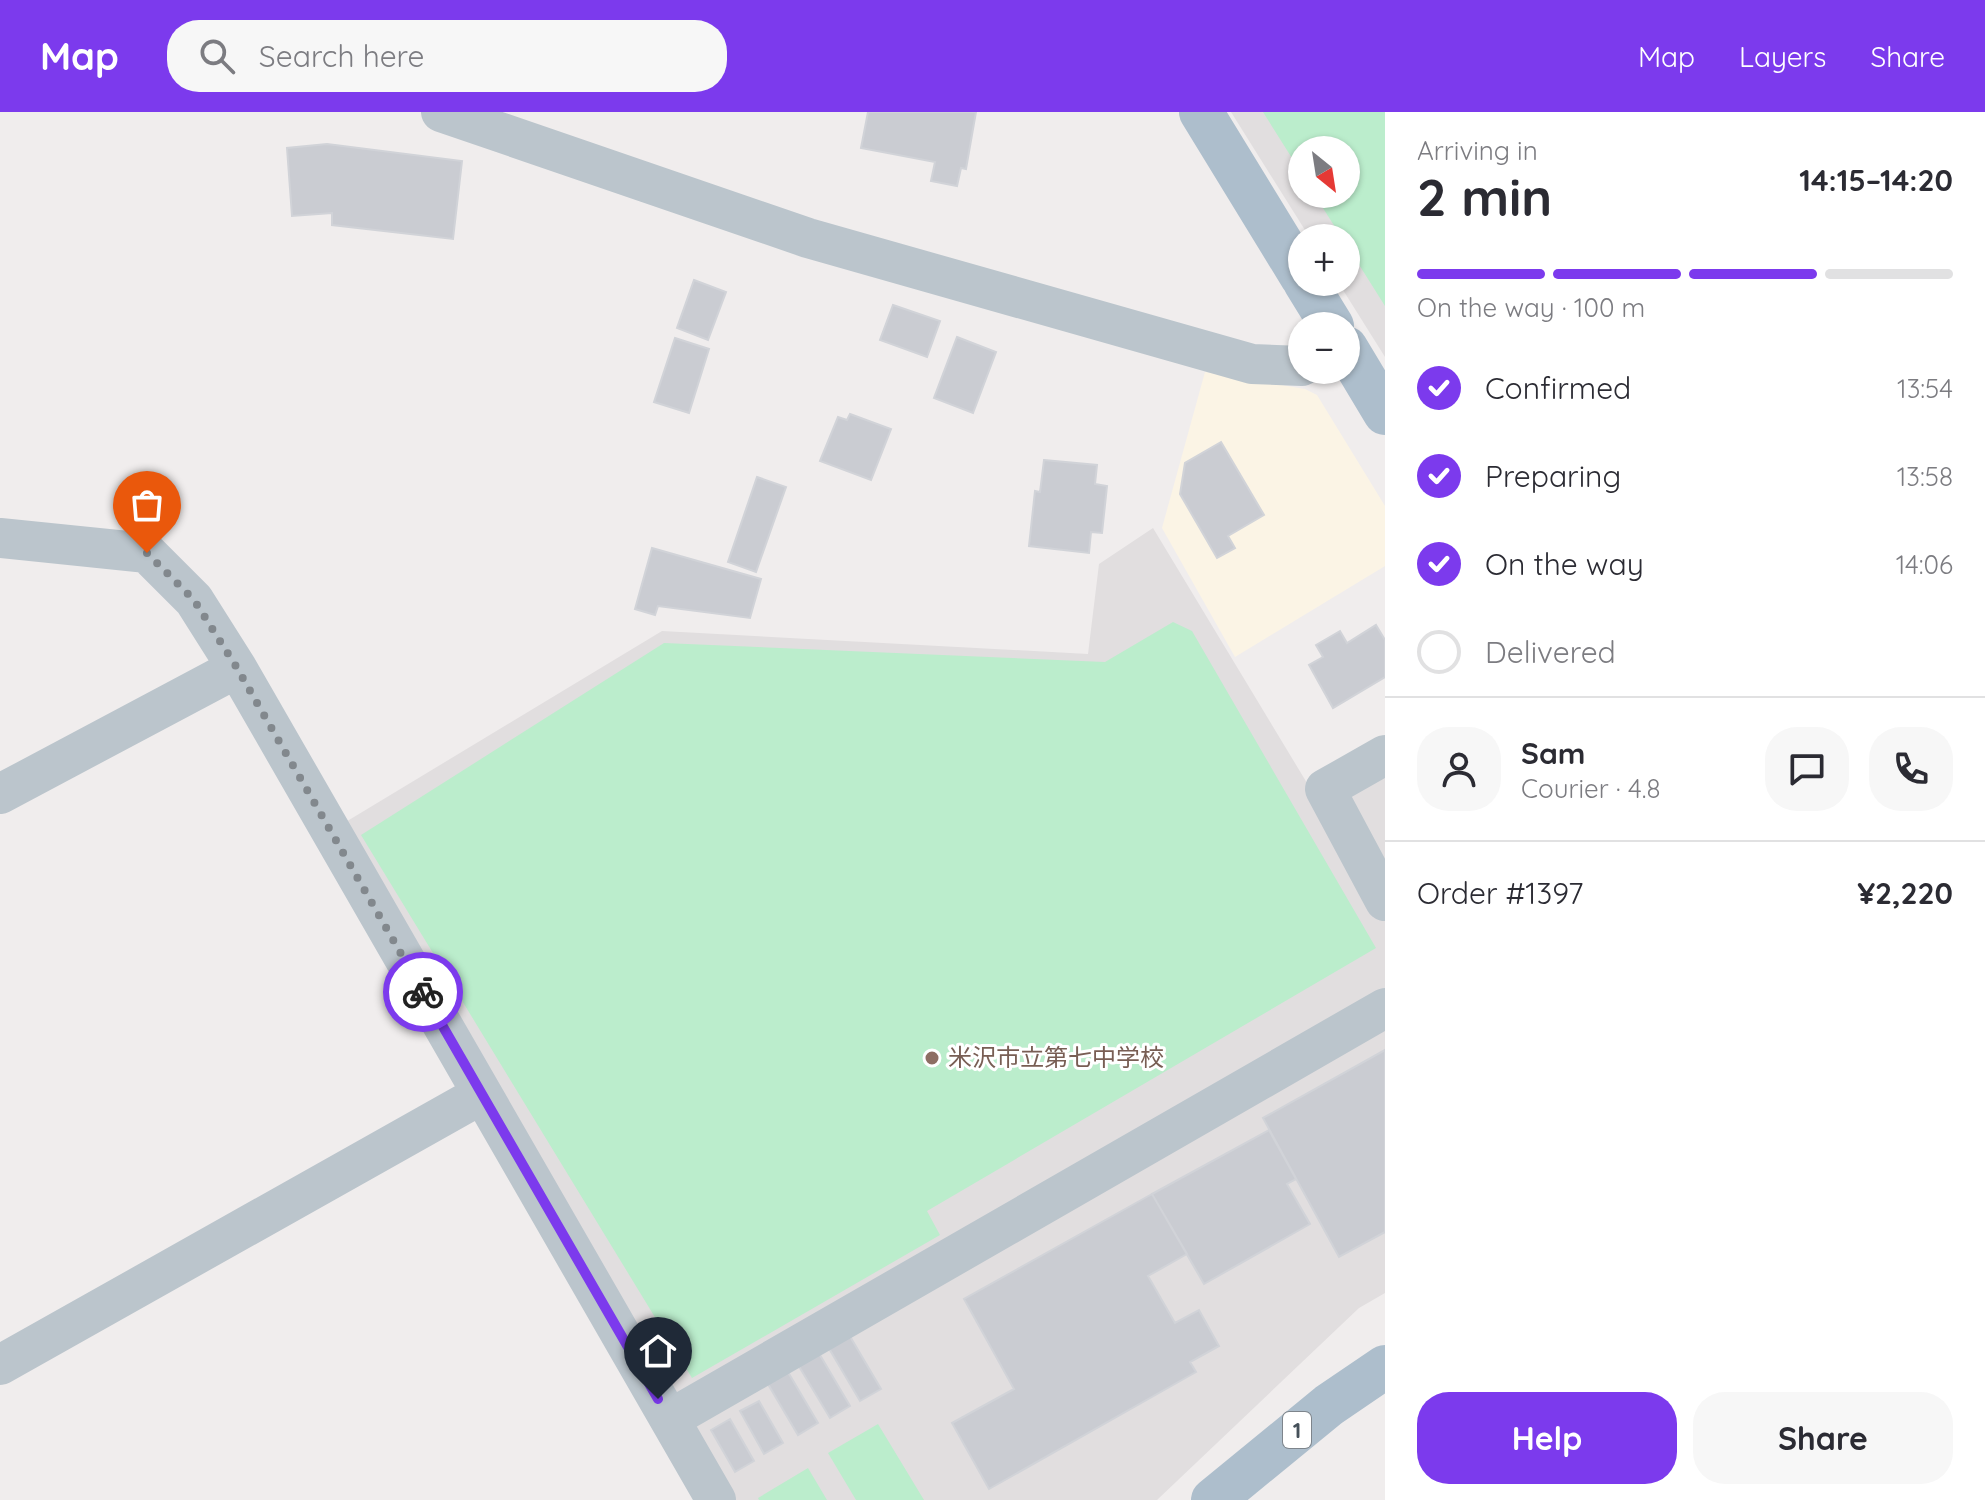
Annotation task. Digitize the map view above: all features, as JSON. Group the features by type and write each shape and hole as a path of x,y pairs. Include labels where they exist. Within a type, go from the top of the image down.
{"main road":[{"path":"1201,112 1288,254"},
{"path":"1360,376 1385,413"},
{"name":"1","path":"1213,1500 1318,1414 1385,1367"}],"street":[{"path":"441,112 808,238 1252,364 1288,365"},
{"path":"0,538 147,553 194,600 237,668 716,1500"},
{"path":"0,794 237,668"},
{"path":"1385,755 1325,789 1385,901"},
{"path":"670,1419 1385,1008"},
{"path":"0,1365 482,1094"}],"shaded area":[{"path":"1231,112 1385,112 1385,357 1360,317 1360,312 1357,312 1347,296 1360,296 1360,224 1301,224 1291,208 1360,208 1360,136 1288,136 1288,203"},
{"path":"1205,372 1305,389 1317,395 1385,506 1385,566 1235,657 1162,528"},
{"name":"米沢市立第七中学校","path":"1153,528 1307,783 1385,736 1385,1293 1359,1308 1157,1500 735,1500 344,823 662,631 1088,654 1099,564"}],"green space":[{"path":"1263,112 1385,112 1385,306 1360,266 1360,224 1333,224 1323,208 1360,208 1360,136 1288,136 1288,152"},
{"name":"米沢市立第七中学校","path":"1173,622 1192,631 1376,948 927,1211 940,1235 692,1378 361,835 664,643 1105,662"},
{"path":"878,1424 924,1500 856,1500 828,1453"},
{"path":"808,1468 827,1500 759,1500 758,1498"}],"building":[{"path":"868,112 976,112 966,169 961,168 957,186 931,181 935,162 861,148"},
{"path":"327,144 462,161 453,239 332,225 332,213 292,216 287,148"},
{"path":"694,280 726,292 708,340 677,328"},
{"path":"893,305 940,321 927,357 880,340"},
{"path":"957,337 996,352 973,413 934,398"},
{"path":"675,338 709,349 689,413 654,402"},
{"path":"850,414 891,429 871,480 820,461 838,417 847,420"},
{"path":"1221,442 1264,515 1228,536 1235,548 1217,558 1180,494 1185,463"},
{"path":"1044,460 1097,465 1095,484 1107,486 1102,533 1091,532 1089,553 1029,546 1035,491 1040,492"},
{"path":"757,477 786,487 756,572 728,562"},
{"path":"652,548 761,579 750,618 658,606 655,615 635,609"},
{"path":"1376,625 1385,640 1385,677 1333,708 1309,665 1323,657 1316,645 1340,631 1347,643"},
{"path":"1385,1050 1385,1232 1339,1257 1263,1118"},
{"path":"1269,1130 1296,1179 1287,1184 1310,1224 1204,1284 1152,1194"},
{"path":"1152,1194 1187,1254 1148,1276 1175,1323 1199,1310 1219,1346 1190,1362 1196,1372 989,1489 952,1423 1014,1389 964,1299"},
{"path":"848,1333 881,1389 860,1401 827,1345"},
{"path":"817,1350 850,1406 830,1418 797,1363"},
{"path":"785,1367 818,1423 798,1435 765,1379"},
{"path":"759,1401 783,1443 764,1454 740,1411"},
{"path":"730,1419 754,1461 735,1472 711,1430"}],"way so far":[{"path":"147,553 194,600 237,668 423,992"}],"place":[{"name":"米沢市立第七中学校","path":"932,1058"}],"route":[{"path":"423,992 658,1399"}]}
